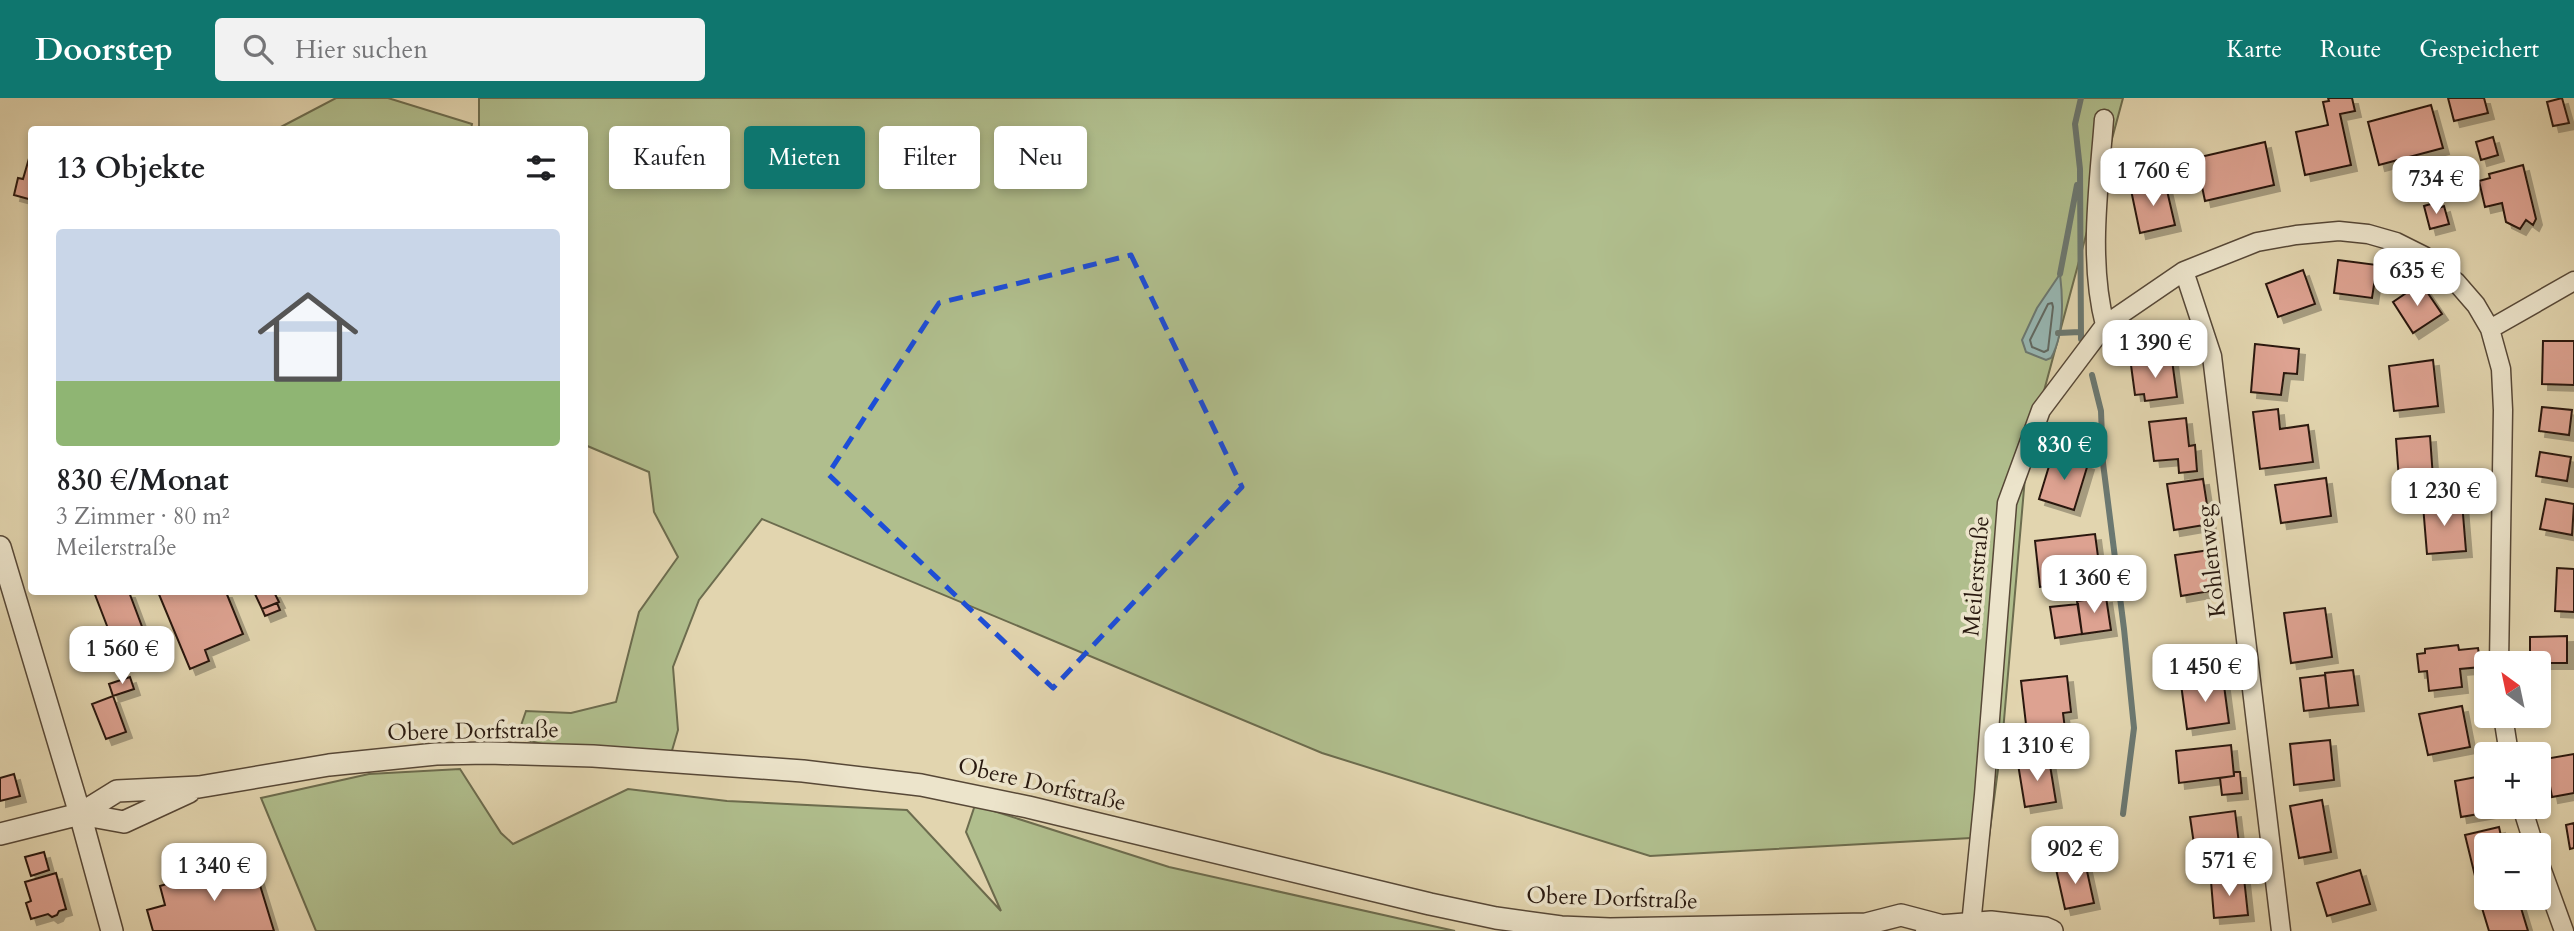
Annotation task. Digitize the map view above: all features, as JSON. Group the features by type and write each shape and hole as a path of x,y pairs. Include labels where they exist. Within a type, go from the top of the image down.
{"street":[{"path":"2104,119 2097,220 2098,297 2105,325"},
{"name":"Meilerstraße","path":"1980,928 1984,795 2007,503 2041,410 2105,325 2184,271 2257,242 2339,231 2368,234 2396,242 2424,256 2456,282 2476,305 2490,329 2501,369 2504,411 2499,651"},
{"name":"Kohlenweg","path":"2184,271 2212,356 2281,931"},
{"path":"2490,329 2574,281"},
{"path":"0,547 112,931"},
{"name":"Obere Dorfstraße","path":"80,814 117,791 199,787 329,765 449,753 593,756 803,771 974,794 1430,904 1496,918 1561,927 1610,929 1866,924 1901,915 1939,925 1980,928 1991,922 2012,923 2052,931"},
{"name":"Obere Dorfstraße","path":"80,814 124,822 199,787"},
{"path":"0,834 80,814"},
{"path":"2551,895 2564,931"},
{"name":"Obere Dorfstraße","path":"1866,924 1897,931"},
{"name":"Obere Dorfstraße","path":"1906,931 1939,925"}],"highlighted area":[{"path":"1131,255 1242,487 1053,688 828,474 939,303"}],"green space":[{"path":"336,98 388,98 472,124 472,126 283,126"},
{"path":"479,98 2123,98 2027,454 2003,732 1989,837 1650,856 1322,753 762,519 699,600 673,667 678,730 671,754 569,752 517,737 526,711 571,713 616,702 639,612 678,557 654,512 649,472 588,446 588,126 479,126"},
{"path":"460,769 501,833 513,844 628,789 727,801 907,810 1001,911 966,832 975,805 1169,867 1455,931 316,931 261,798 369,774"}],"water":[{"path":"2060,274 2060,328 2055,349 2051,358 2046,360 2026,352 2022,340 2037,308"}],"building":[{"path":"2328,98 2352,98 2355,111 2340,114 2351,165 2305,175 2296,132 2328,125 2323,102 2329,101"},
{"path":"2448,98 2484,98 2488,113 2454,121"},
{"path":"2562,98 2569,123 2553,126 2547,102"},
{"path":"2431,105 2443,148 2379,165 2368,122"},
{"path":"2493,137 2498,155 2481,160 2476,142"},
{"path":"2265,142 2274,185 2205,201 2196,158"},
{"path":"28,162 28,199 14,195 18,178 23,179"},
{"path":"2523,165 2536,219 2533,225 2526,220 2520,229 2506,222 2502,203 2485,207 2479,181 2490,178 2489,174"},
{"path":"2165,182 2175,225 2140,233 2131,190"},
{"path":"2434,203 2436,209 2444,206 2449,224 2430,229 2424,206"},
{"path":"2338,260 2377,265 2372,298 2334,293"},
{"path":"2303,270 2315,304 2278,317 2266,284"},
{"path":"2421,283 2442,314 2413,333 2393,302"},
{"path":"2543,341 2574,341 2574,385 2542,384"},
{"path":"2255,344 2299,349 2297,374 2284,373 2281,395 2251,392"},
{"path":"2172,360 2177,397 2145,401 2144,394 2135,395 2131,365"},
{"path":"2433,360 2438,406 2394,411 2389,366"},
{"path":"2542,407 2572,410 2569,435 2539,431"},
{"path":"2278,409 2280,429 2308,425 2313,462 2260,469 2253,412"},
{"path":"2186,418 2189,446 2195,445 2197,471 2179,473 2178,459 2154,461 2149,422"},
{"path":"2430,436 2433,478 2399,480 2396,439"},
{"path":"2540,452 2571,457 2567,481 2536,476"},
{"path":"2053,453 2088,464 2074,510 2039,499"},
{"path":"2326,478 2331,516 2281,523 2275,485"},
{"path":"2203,479 2210,524 2174,530 2167,484"},
{"path":"2546,499 2574,504 2572,535 2540,529"},
{"path":"2462,502 2466,551 2427,554 2423,505"},
{"path":"2095,534 2101,579 2072,582 2070,560 2063,561 2066,584 2040,587 2035,541"},
{"path":"2210,550 2216,590 2181,596 2175,555"},
{"path":"2557,568 2574,569 2574,612 2555,611"},
{"path":"95,595 130,595 144,632 114,644"},
{"path":"159,595 227,595 243,634 205,650 209,661 190,669"},
{"path":"255,595 276,595 279,602 262,609"},
{"path":"2106,597 2111,630 2082,634 2077,601"},
{"path":"277,603 280,610 265,616 262,609"},
{"path":"2078,604 2082,634 2055,638 2050,607"},
{"path":"2325,608 2332,657 2291,663 2284,613"},
{"path":"2567,636 2567,663 2552,663 2552,651 2530,651 2530,637"},
{"path":"2458,645 2459,650 2478,648 2478,651 2474,651 2474,668 2460,669 2462,687 2429,691 2427,671 2419,672 2417,654 2425,653 2425,649"},
{"path":"2353,670 2358,705 2329,708 2325,673"},
{"path":"2325,675 2329,708 2304,711 2300,678"},
{"path":"2067,676 2071,712 2063,713 2065,729 2027,733 2021,681"},
{"path":"130,677 134,689 113,696 109,684"},
{"path":"2223,678 2229,723 2187,729 2181,684"},
{"path":"113,696 126,732 106,739 92,704"},
{"path":"2462,706 2470,747 2428,755 2419,714"},
{"path":"2330,740 2334,780 2294,785 2290,744"},
{"path":"2231,745 2234,776 2179,783 2176,751"},
{"path":"2574,754 2574,793 2552,797 2551,758"},
{"path":"2049,759 2056,802 2025,807 2018,764"},
{"path":"2234,772 2240,772 2242,793 2222,795 2220,778 2234,776"},
{"path":"14,774 20,796 0,801 0,778"},
{"path":"2474,777 2474,815 2461,817 2455,781"},
{"path":"2322,800 2331,852 2299,858 2290,806"},
{"path":"2235,811 2240,852 2196,858 2190,817"},
{"path":"2574,823 2574,848 2570,849 2566,825"},
{"path":"2499,827 2500,833 2474,833 2474,872 2465,835"},
{"path":"44,852 49,870 31,876 25,857"},
{"path":"252,859 274,931 153,931 147,910 165,905 160,886"},
{"path":"2085,862 2094,903 2065,909 2056,869"},
{"path":"2360,870 2370,904 2327,916 2317,883"},
{"path":"56,873 66,909 52,917 48,914 31,919 26,903 31,901 25,882"},
{"path":"2244,878 2248,915 2214,918 2211,881"},
{"path":"2483,910 2522,910 2528,931 2489,931"}],"waterway":[{"path":"2081,98 2075,124 2080,169 2081,339"},
{"path":"2060,274 2077,185"},
{"path":"2058,333 2080,332"},
{"path":"2092,375 2101,411 2103,463 2134,728 2123,814"}]}
